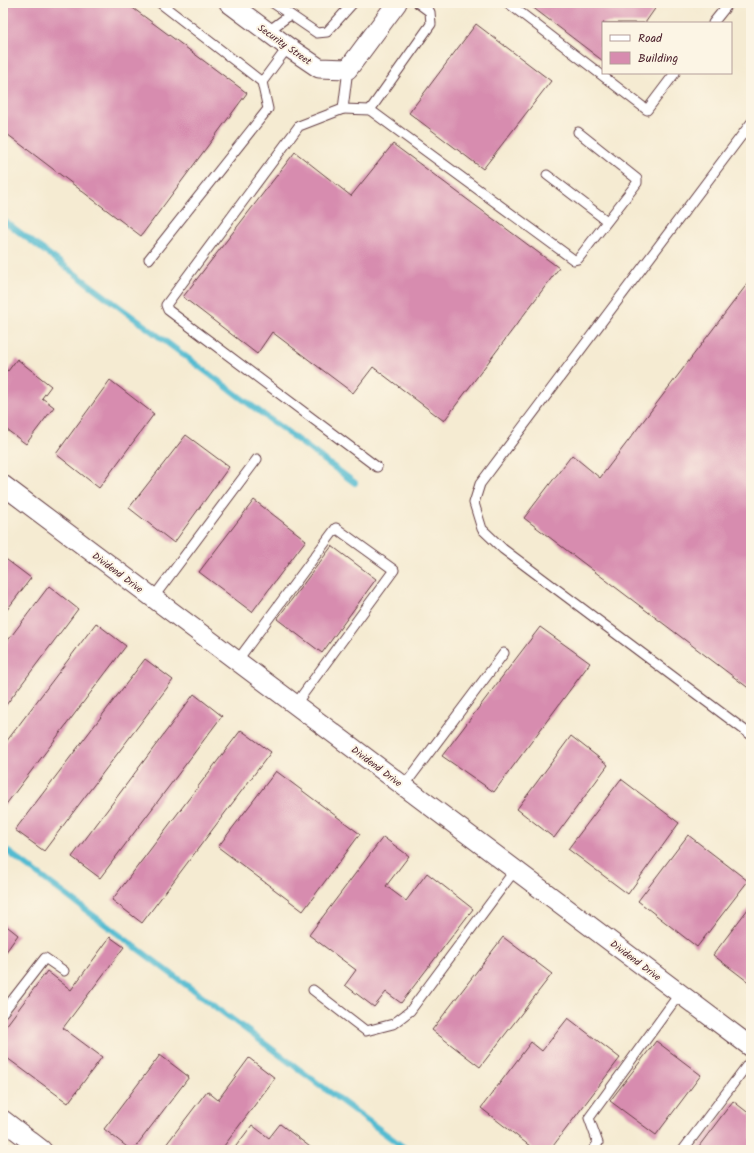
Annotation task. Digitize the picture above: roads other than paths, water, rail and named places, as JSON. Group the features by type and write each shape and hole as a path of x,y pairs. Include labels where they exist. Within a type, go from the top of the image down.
{"street":[{"name":"Security Street","path":"229,3 267,32 319,68 348,69"},
{"path":"348,69 395,4"},
{"name":"Dividend Drive","path":"3,485 751,1047"},
{"path":"3,1120 42,1150"}],"lane":[{"path":"148,259 268,109 262,82 160,3"},
{"path":"273,3 317,34 327,32 353,3"},
{"path":"370,110 431,24 430,12 418,3"},
{"path":"508,3 647,110 674,74"},
{"path":"714,22 729,3"},
{"path":"267,32 290,15"},
{"path":"262,82 288,47"},
{"path":"342,109 348,69"},
{"path":"377,467 168,310 166,305 168,301 299,126 342,109 370,110 570,259 578,259 637,183 637,179 578,132"},
{"path":"751,123 480,484 474,503 482,528 503,549 751,735"},
{"path":"547,175 607,221"},
{"path":"153,598 257,459"},
{"path":"237,661 336,528 394,570 295,705"},
{"path":"404,786 504,653"},
{"path":"313,990 366,1031 393,1024 410,1011 515,870"},
{"path":"3,1012 45,958 64,971"},
{"path":"593,1150 598,1143 589,1118 680,993"},
{"path":"683,1150 751,1060"}],"waterway":[{"path":"3,220 355,483"},
{"path":"3,848 407,1150"}]}
